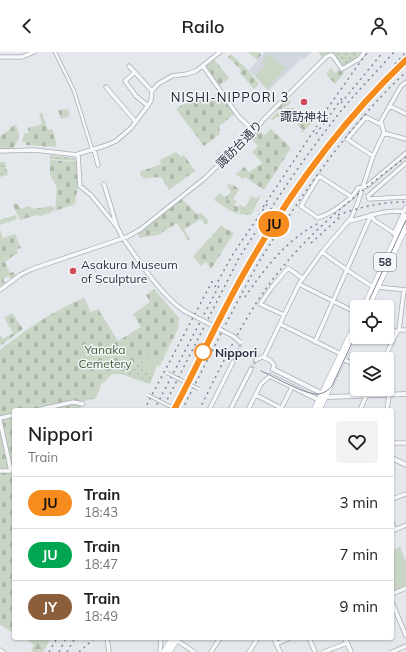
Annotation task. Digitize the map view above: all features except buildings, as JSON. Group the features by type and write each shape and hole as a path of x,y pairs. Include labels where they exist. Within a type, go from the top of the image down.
{"main road":[{"name":"58","path":"368,300 399,236 405,213"},
{"name":"58","path":"399,236 406,227"},
{"name":"58","path":"370,300 375,287"},
{"path":"320,408 350,337"},
{"path":"342,356 350,342"},
{"path":"315,408 319,400 324,395"},
{"path":"164,652 174,640"},
{"path":"169,652 175,640"}],"street":[{"path":"0,57 22,56 34,52"},
{"path":"55,52 74,91 98,165"},
{"path":"0,151 34,150 78,154 116,141 131,128 148,106 152,100 152,92 156,85 168,77 196,71 220,52"},
{"name":"諏訪台通り","path":"0,290 28,271 123,238 141,229 205,178 254,131 264,119 326,57 330,55 333,56 342,69 359,60 365,52"},
{"path":"129,66 152,92"},
{"path":"203,66 239,118 254,131"},
{"path":"135,72 125,81 136,96 148,106"},
{"path":"264,357 302,278 351,218 357,205 373,156 384,133 382,121 401,86 406,82"},
{"path":"106,88 135,121"},
{"path":"390,106 406,114"},
{"path":"373,156 347,139 366,117 382,125"},
{"path":"384,133 406,139"},
{"path":"352,197 320,176 301,206 318,218 332,213 352,197 358,188 367,186 406,153"},
{"path":"78,154 80,186 91,196 117,227 123,238 170,299 180,309 233,336 240,342"},
{"path":"406,163 368,196 369,199 406,197"},
{"path":"104,184 117,227"},
{"path":"348,220 355,220 388,211 405,213 406,206"},
{"path":"371,215 374,220 399,236"},
{"path":"315,342 371,215"},
{"path":"322,252 347,270 375,287 405,290 398,331 388,352"},
{"path":"284,315 260,304 272,286 288,268 302,278"},
{"path":"299,284 350,310"},
{"path":"280,324 350,361"},
{"path":"394,330 398,331 406,330"},
{"path":"256,360 260,357 264,357 272,361 274,365 273,369 324,395 334,398 366,396 361,408"},
{"path":"211,408 233,362"},
{"path":"231,408 251,369"},
{"path":"167,373 199,389"},
{"path":"249,408 263,381 270,376 319,400"},
{"path":"282,408 292,387"},
{"path":"394,395 406,394"},
{"path":"148,395 173,408"},
{"path":"256,395 279,408"},
{"path":"387,408 389,396"},
{"path":"46,408 73,402 83,404"},
{"path":"233,404 234,408"},
{"path":"0,418 12,415"},
{"path":"0,421 12,471 0,471"},
{"path":"394,443 406,443"},
{"path":"394,459 406,465"},
{"path":"394,498 406,494"},
{"path":"394,530 406,525"},
{"path":"394,593 406,588"},
{"path":"394,607 406,636"},
{"path":"107,640 109,652"},
{"path":"160,652 161,640"},
{"path":"176,640 194,652"},
{"path":"211,652 219,640"},
{"path":"249,652 257,640"},
{"path":"275,640 280,652"},
{"path":"276,644 285,640"},
{"path":"310,640 315,652"},
{"path":"324,652 346,640 350,652"},
{"path":"392,652 406,646"}],"shaded area":[{"path":"265,52 312,52 303,60 302,58 268,91 249,70"}],"green space":[{"path":"248,52 260,52 262,54 257,60"},
{"path":"318,52 361,52 355,59 344,67 333,54 329,53 323,58"},
{"path":"231,54 248,70 259,84 254,89 240,73 241,70 228,57"},
{"path":"269,54 275,57 274,61 287,67 267,89 255,76 264,66 262,62"},
{"path":"214,59 229,78 219,86 205,67"},
{"path":"331,68 335,73 342,70 344,73 335,84 326,74"},
{"path":"220,92 236,113 219,126 220,134 204,146 176,109 199,95 205,102"},
{"path":"287,97 291,102 289,105 272,113"},
{"path":"287,108 294,108 306,117 312,119 311,124 302,133 302,129 287,113 284,117 276,117 273,120 271,119 275,114"},
{"path":"68,109 70,116 61,119 58,110"},
{"path":"39,113 42,113 48,130 52,129 56,147 26,145 26,142 22,142 24,134 29,132 28,128 42,124"},
{"path":"16,125 19,138 13,149 0,149 0,136"},
{"path":"258,129 264,135 271,129 291,148 264,190 245,177 242,179 236,174 244,167 249,172 262,163 252,152 258,146 249,137"},
{"path":"176,152 181,157 184,155 195,171 169,190 161,177 144,179 139,172 161,164 160,160"},
{"path":"50,155 75,158 75,161 50,159"},
{"path":"50,160 77,162 78,185 75,204 55,211 57,188 50,175"},
{"path":"0,162 5,162 8,175 0,177"},
{"path":"229,184 235,186 239,190 233,199 237,202 234,204 225,197 231,192 227,185"},
{"path":"219,194 240,209 237,214 214,200"},
{"path":"252,196 256,199 259,196 260,197 251,215 238,214 241,209 238,207 240,205 245,207"},
{"path":"181,198 198,215 200,212 209,221 206,225 201,219 184,229 190,239 188,240 177,223 158,235 139,238 138,233"},
{"path":"14,203 18,204 21,209 29,206 34,209 52,206 54,210 40,216 37,215 20,220 13,205"},
{"path":"16,215 17,219 0,225 0,220"},
{"path":"221,226 234,233 211,269 206,262 201,266 193,256"},
{"path":"0,230 3,238 15,234 21,248 17,249 18,253 5,262 10,273 13,272 16,276 11,279 8,276 3,279 5,283 0,287"},
{"name":"Yanaka Cemetery","path":"154,289 179,318 178,329 159,367 151,357 121,374 112,374 101,385 96,398 81,402 81,408 12,408 12,632 0,625 0,350 40,321 84,298 91,312 98,309 118,341 141,327 133,314 150,302 146,295"},
{"path":"12,313 23,329 0,346 0,335 3,339 13,333 4,318"},
{"path":"151,357 157,365 150,384 121,374"},
{"path":"151,358 156,365 152,375 142,370"},
{"path":"400,547 406,562 406,585 394,590 394,549"},
{"path":"27,640 50,640 43,652 33,652 31,649 34,645"}],"tunnel":[{"path":"233,362 240,348 240,342"},
{"path":"251,369 256,360"}],"tram line":[{"path":"369,300 406,220"},
{"path":"261,371 307,392 314,394 323,393 332,386 351,344"}],"railway":[{"path":"327,109 368,52"},
{"path":"341,103 383,52"},
{"path":"163,408 239,258 296,171 321,137 348,102 394,52"},
{"path":"395,64 406,52"},
{"path":"175,408 234,292 278,217 337,134 406,60"},
{"path":"183,408 249,280 274,238 337,148 363,116 406,72"},
{"path":"316,134 343,97"},
{"path":"263,207 317,126"},
{"path":"200,408 230,348 256,304 265,290 295,252 330,218 406,157"},
{"path":"338,215 371,206 406,202"},
{"path":"215,287 233,254 267,204"},
{"path":"311,243 341,216"},
{"path":"245,297 260,275 278,255 297,237 319,223"},
{"path":"145,408 214,278"},
{"path":"155,408 220,284"},
{"path":"49,652 56,640"},
{"path":"59,652 65,640"},
{"path":"67,652 74,640"},
{"path":"79,652 93,640"}],"train":[{"name":"JU","path":"175,408 242,276 291,198 350,118 406,60"}],"place":[{"name":"諏訪神社","path":"304,102"},
{"name":"Asakura Museum of Sculpture","path":"73,271"},
{"name":"Nippori","path":"203,352"}],"district":[{"name":"NISHI-NIPPORI 3","path":"230,97"}]}
